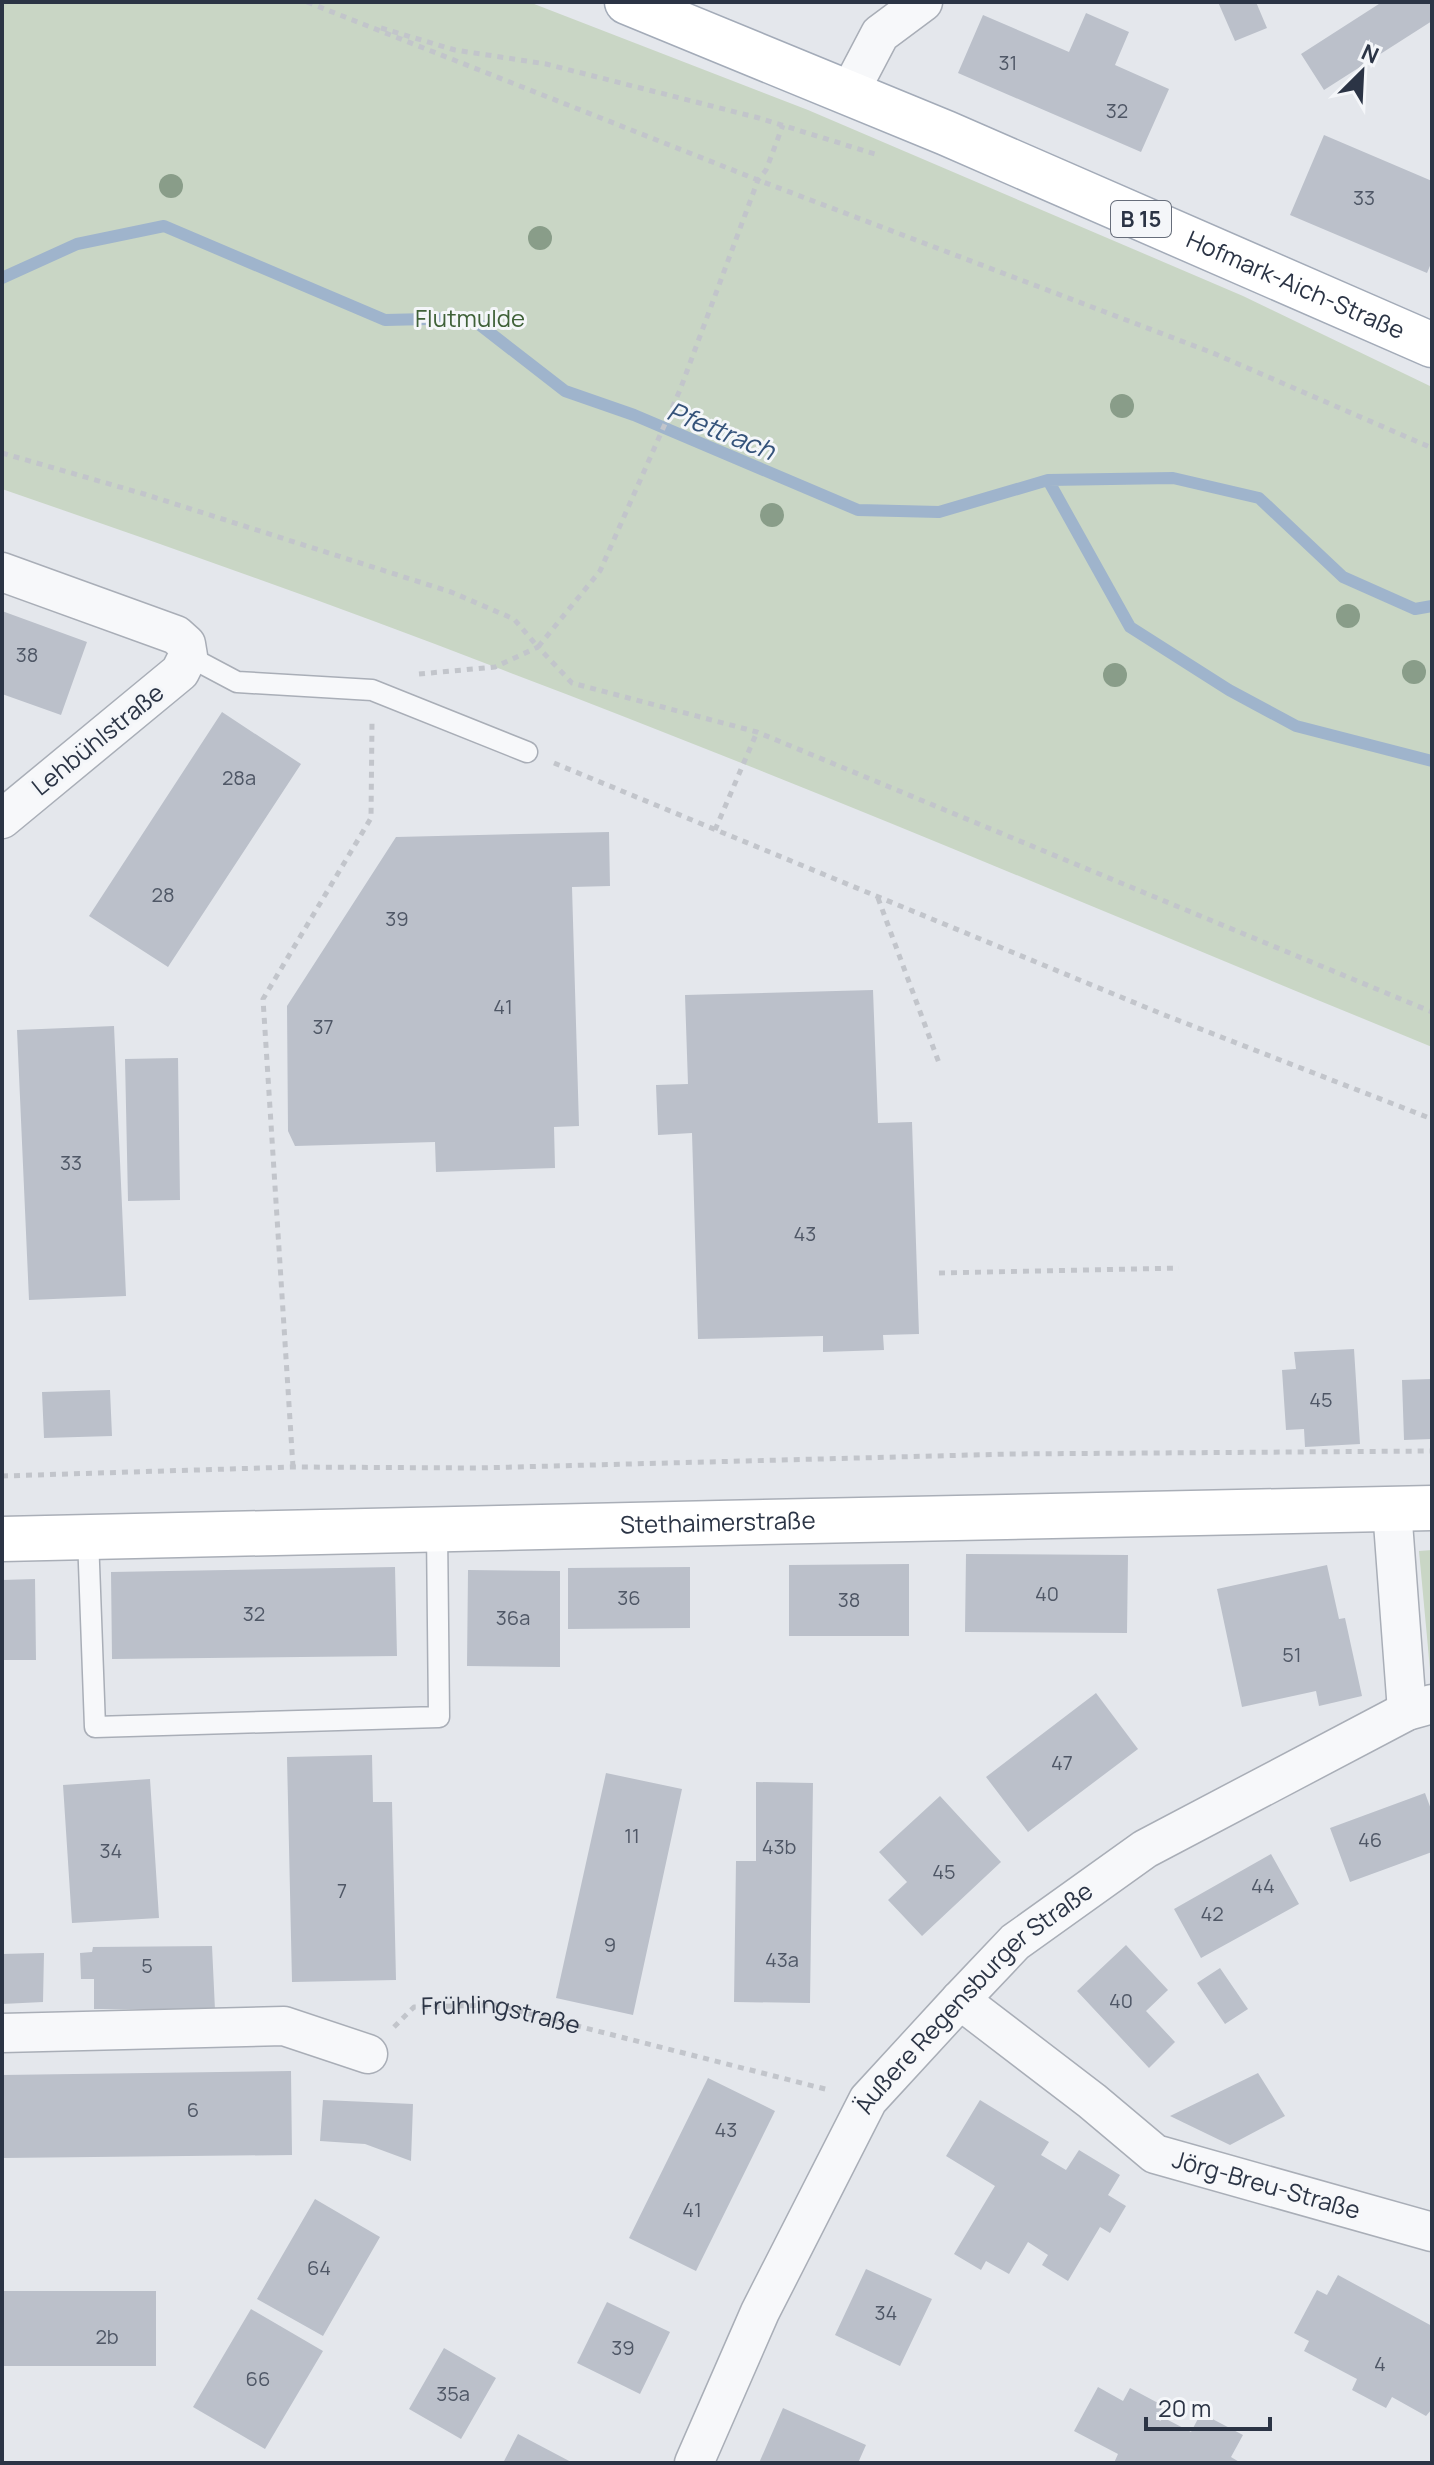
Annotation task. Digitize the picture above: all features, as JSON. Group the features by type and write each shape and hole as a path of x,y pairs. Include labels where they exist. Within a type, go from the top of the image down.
{"main road":[{"name":"Hofmark-Aich-Straße","path":"627,2 946,133 1432,345"},
{"name":"Stethaimerstraße","path":"2,1539 1285,1509 1412,1509"}],"street":[{"path":"849,93 880,34 923,2"},
{"path":"2,572 176,635 186,644 188,656"},
{"name":"Lehbühlstraße","path":"2,819 180,672 188,656"},
{"path":"1412,1509 1420,1708"},
{"name":"Äußere Regensburger Straße","path":"694,2463 760,2312 868,2100 1015,1942 1145,1849 1420,1708"},
{"name":"Jörg-Breu-Straße","path":"960,2000 1092,2101 1155,2154 1432,2232"},
{"path":"2,2033 284,2026 368,2054"}],"lane":[{"path":"188,656 237,682 372,690 527,752"},
{"path":"88,1537 95,1727 439,1717 437,1530"}],"path":[{"path":"307,2 758,180 1213,353 1432,448"},
{"path":"345,17 455,50 546,64 783,125 880,156"},
{"path":"538,647 600,571 680,390 758,180 766,170 783,125"},
{"path":"2,453 144,494 451,592 514,619 572,683 757,732 1432,1012"},
{"path":"293,1467 263,999 371,818 372,690"},
{"path":"715,830 757,732"},
{"path":"527,752 1162,1014 1432,1119"},
{"path":"877,897 939,1063"},
{"path":"939,1273 1179,1268"},
{"path":"2,1476 293,1467 477,1468 1010,1454 1432,1451"},
{"name":"Frühlingstraße","path":"368,2054 414,2007 495,2005 868,2100"}],"green space":[{"name":"Flutmulde","path":"2,2 529,2 808,110 1243,296 1432,387 1432,1047 613,712 311,598 2,489"},
{"path":"1432,1550 1432,1680 1431,1680 1419,1551"}],"building":[{"path":"1218,2 1256,2 1267,28 1235,41"},
{"path":"1382,2 1432,2 1432,21 1324,90 1301,54"},
{"path":"1086,13 1129,32 1115,65 1169,89 1141,152 958,73 983,15 1069,52"},
{"path":"1324,135 1432,181 1432,261 1427,273 1290,215"},
{"path":"2,611 87,642 61,715 2,694"},
{"path":"222,712 301,764 168,967 89,916"},
{"path":"609,832 610,886 572,887 579,1126 554,1127 555,1168 436,1172 435,1142 295,1146 288,1131 287,1006 396,837"},
{"path":"873,990 878,1123 912,1122 919,1334 883,1335 884,1350 823,1352 823,1336 698,1339 692,1133 658,1135 656,1085 688,1084 685,995"},
{"path":"114,1026 126,1296 29,1300 17,1030"},
{"path":"178,1058 180,1200 128,1201 125,1059"},
{"path":"1354,1349 1360,1444 1305,1447 1304,1429 1286,1430 1282,1370 1296,1369 1294,1352"},
{"path":"1432,1379 1432,1439 1404,1440 1402,1380"},
{"path":"110,1390 112,1436 44,1438 42,1392"},
{"path":"966,1554 1128,1555 1127,1633 965,1632"},
{"path":"909,1564 909,1636 789,1636 789,1565"},
{"path":"1327,1565 1339,1619 1345,1618 1362,1696 1319,1706 1316,1691 1242,1707 1217,1589"},
{"path":"395,1567 397,1656 112,1659 111,1572"},
{"path":"690,1567 690,1628 568,1629 568,1568"},
{"path":"468,1570 560,1571 560,1667 467,1666"},
{"path":"35,1579 36,1660 2,1660 2,1580"},
{"path":"1096,1693 1138,1749 1028,1832 986,1777"},
{"path":"372,1755 373,1802 392,1802 396,1980 292,1982 287,1757"},
{"path":"606,1773 682,1789 633,2015 556,1998"},
{"path":"150,1779 159,1918 72,1923 63,1785"},
{"path":"756,1782 813,1783 810,2003 734,2002 736,1861 756,1861"},
{"path":"1425,1793 1432,1812 1432,1852 1350,1882 1330,1828"},
{"path":"940,1796 1001,1862 922,1936 888,1900 907,1882 879,1852"},
{"path":"1271,1854 1299,1904 1201,1958 1174,1909"},
{"path":"1126,1945 1168,1990 1146,2011 1175,2042 1149,2068 1077,1991"},
{"path":"212,1946 215,2010 94,2009 94,1979 81,1979 80,1953 92,1952 93,1947"},
{"path":"44,1953 43,2002 2,2004 2,1954"},
{"path":"1220,1968 1248,2009 1225,2024 1197,1983"},
{"path":"291,2071 292,2155 2,2158 2,2075"},
{"path":"1258,2073 1285,2116 1230,2145 1170,2116"},
{"path":"708,2078 775,2111 696,2271 629,2238"},
{"path":"323,2100 413,2104 411,2161 365,2144 320,2141"},
{"path":"980,2100 1049,2142 1041,2155 1066,2170 1079,2150 1120,2175 1108,2195 1126,2206 1110,2233 1100,2227 1068,2281 1042,2265 1048,2255 1028,2242 1009,2274 986,2261 981,2270 954,2254 995,2186 946,2156"},
{"path":"315,2199 380,2237 323,2336 257,2299"},
{"path":"866,2269 932,2299 900,2366 835,2335"},
{"path":"1338,2275 1432,2326 1432,2409 1426,2416 1392,2397 1386,2408 1352,2390 1357,2379 1304,2351 1309,2341 1294,2333 1317,2290 1327,2295"},
{"path":"2,2291 156,2291 156,2366 2,2366"},
{"path":"607,2302 670,2332 640,2394 577,2363"},
{"path":"251,2309 323,2351 265,2449 193,2407"},
{"path":"444,2348 496,2378 461,2439 409,2409"},
{"path":"1098,2387 1123,2401 1130,2388 1173,2411 1168,2420 1191,2432 1201,2413 1243,2435 1231,2457 1241,2463 1114,2463 1118,2454 1074,2431"},
{"path":"783,2408 866,2445 858,2463 759,2463"},
{"path":"518,2434 573,2463 503,2463"}],"waterway":[{"name":"Pfettrach","path":"2,278 77,244 164,226 385,320 471,318 565,391 634,415 858,510 939,512 1048,480 1173,478 1259,498 1343,577 1415,609 1432,606"},
{"path":"1048,480 1130,627 1229,690 1296,726 1432,761"}]}
